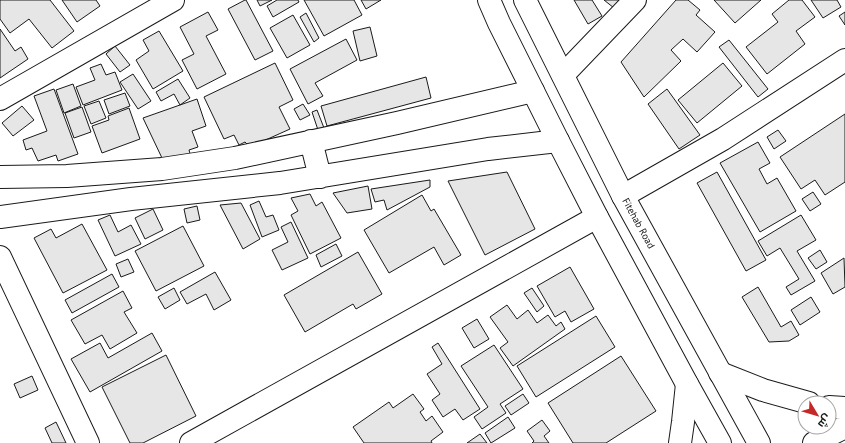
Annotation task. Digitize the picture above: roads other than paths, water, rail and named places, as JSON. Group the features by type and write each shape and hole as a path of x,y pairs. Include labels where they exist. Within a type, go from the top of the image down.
{"main road":[{"path":"0,99 173,0"},
{"path":"489,0 533,91 597,216 720,443"},
{"name":"Fitehab Road","path":"525,0 624,196 759,443"},
{"path":"563,75 635,0"},
{"path":"624,196 724,139 845,60"},
{"path":"0,177 67,176 162,169 235,158 533,91"},
{"path":"311,141 320,178"},
{"path":"0,217 131,199 320,178 481,150 558,141"},
{"path":"191,443 597,216"},
{"path":"0,257 88,443"},
{"path":"720,373 763,390 797,400"},
{"path":"680,443 684,422 687,384"},
{"path":"814,443 845,427"}]}
